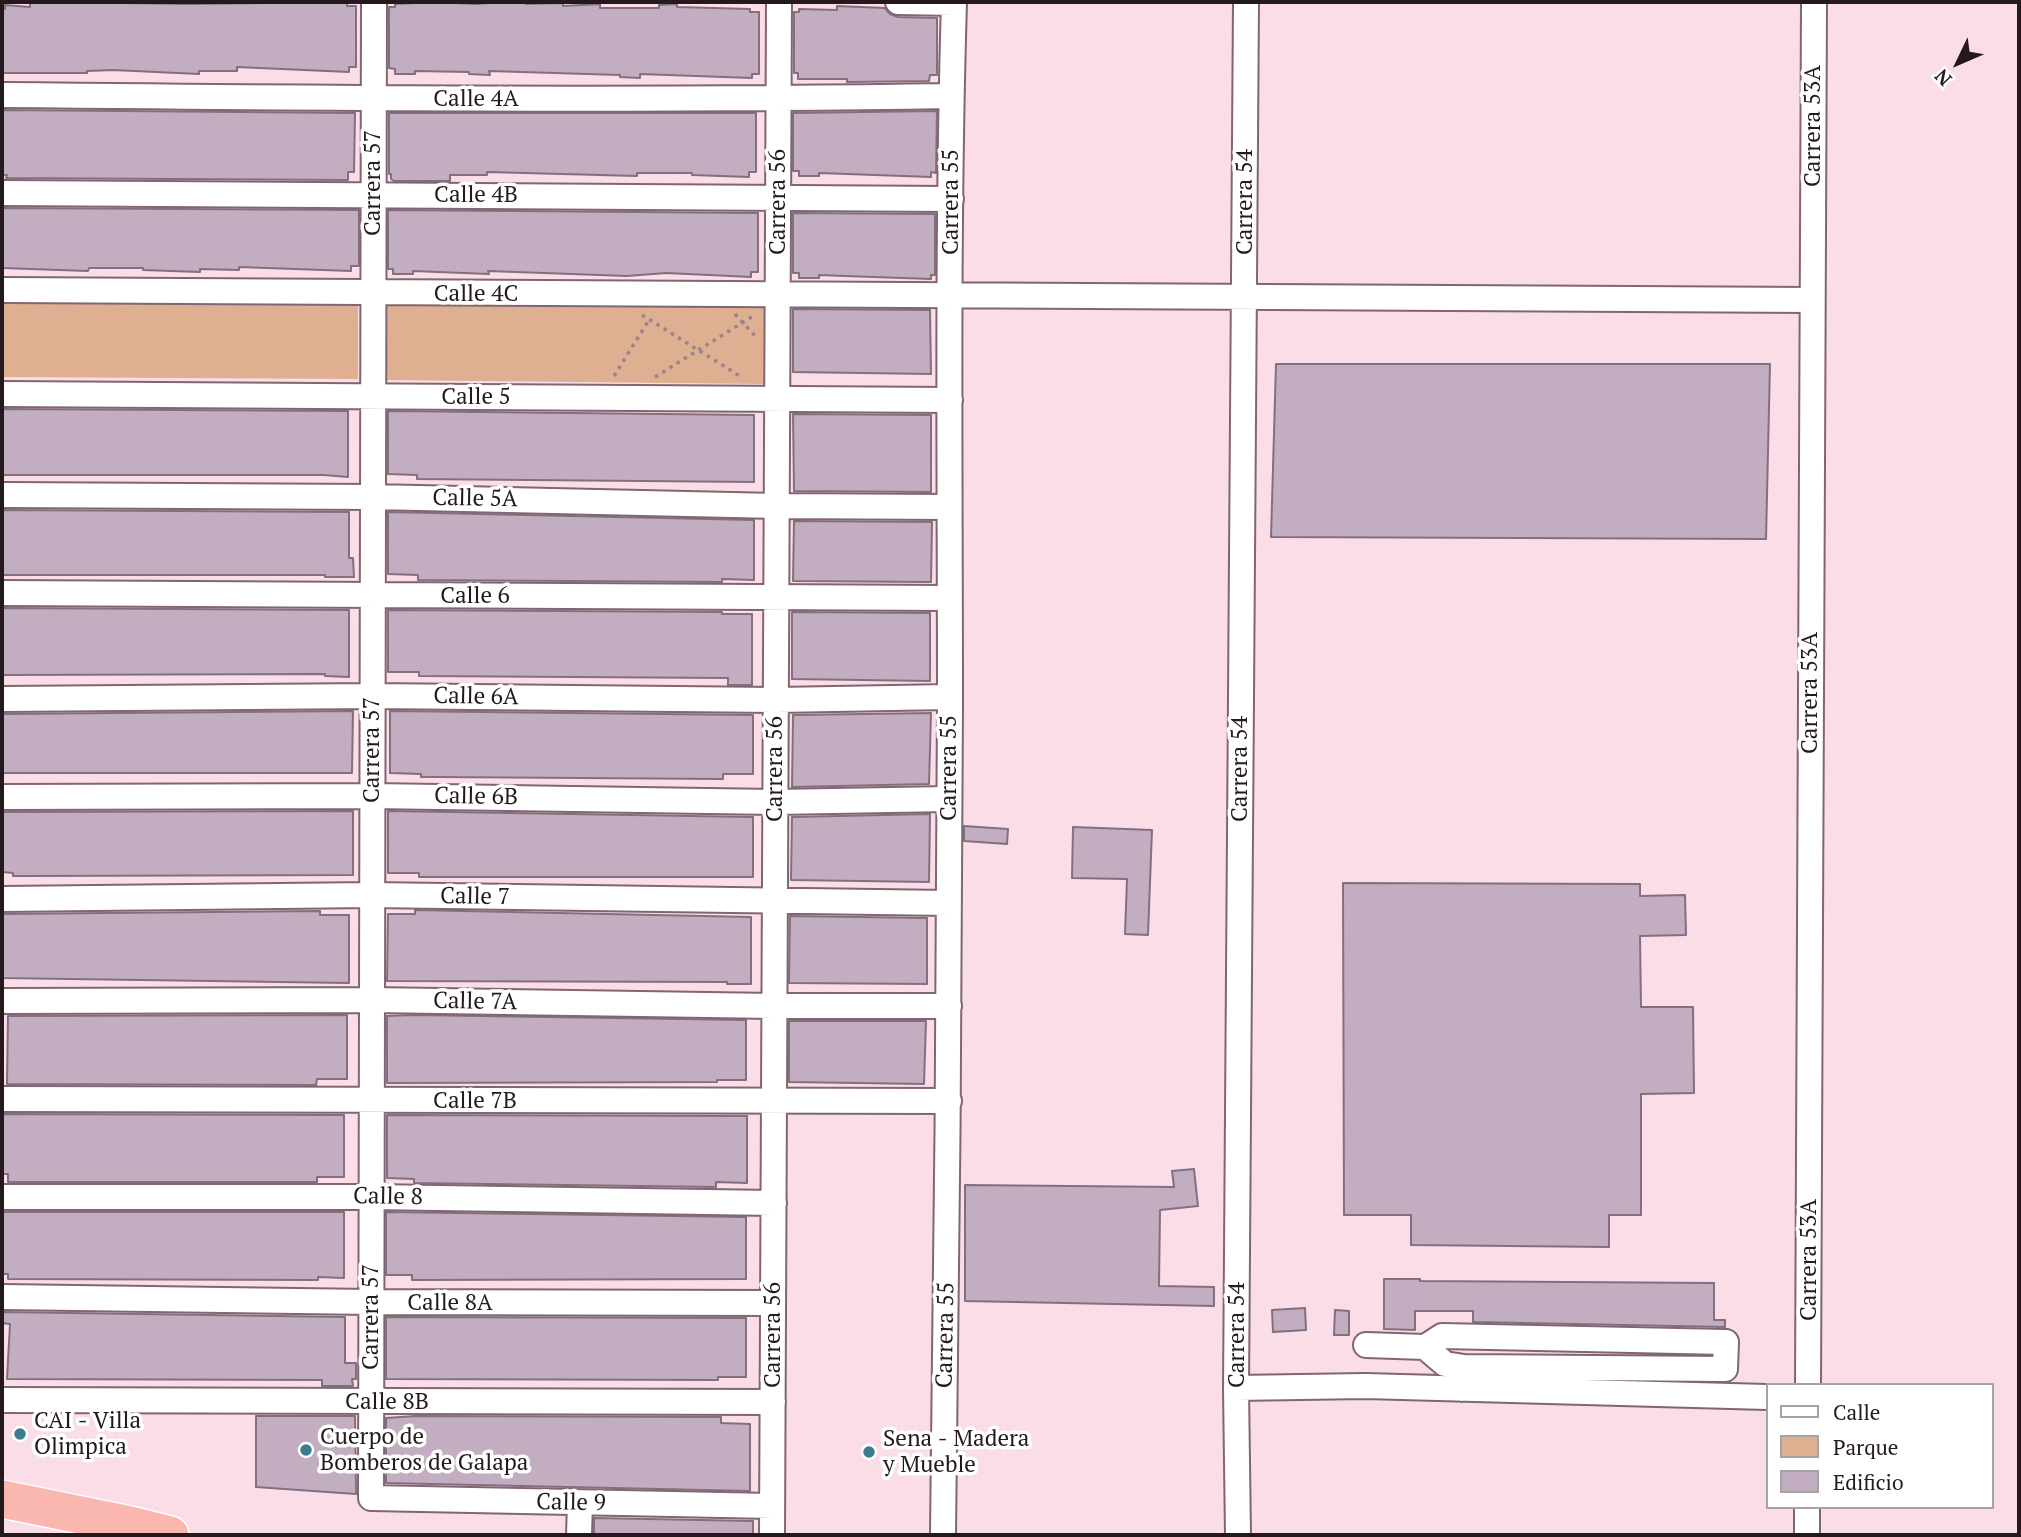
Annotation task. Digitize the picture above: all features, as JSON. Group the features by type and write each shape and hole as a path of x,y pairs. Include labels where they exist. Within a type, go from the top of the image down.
{"highway":[{"path":"2,1479 12,1488 97,1510 130,1525"},
{"path":"2,1499 170,1535"}],"street":[{"name":"Carrera 57","path":"371,1498 374,2"},
{"name":"Carrera 56","path":"772,1535 779,2"},
{"path":"898,2 954,2"},
{"name":"Carrera 55","path":"943,1535 949,1006 951,96 954,2"},
{"name":"Carrera 54","path":"1238,1535 1236,1388 1246,2"},
{"name":"Carrera 53A","path":"1808,1383 1814,2"},
{"name":"Calle 4A","path":"2,95 373,99 951,96"},
{"name":"Calle 4B","path":"2,193 951,199"},
{"name":"Calle 4C","path":"2,290 1812,300"},
{"name":"Calle 5","path":"2,394 950,400"},
{"name":"Calle 5A","path":"2,495 373,497 949,507"},
{"name":"Calle 6","path":"2,593 948,598"},
{"name":"Calle 6A","path":"2,699 372,696 776,700 950,697"},
{"name":"Calle 6B","path":"2,797 372,796 775,802 949,799"},
{"name":"Calle 7","path":"2,899 372,895 949,903"},
{"name":"Calle 7A","path":"2,1001 372,1000 949,1006"},
{"name":"Calle 7B","path":"2,1099 948,1101"},
{"name":"Calle 8","path":"2,1197 371,1197 774,1203"},
{"name":"Calle 8A","path":"2,1297 371,1302 773,1303"},
{"path":"1236,1388 1343,1386 1463,1378 1725,1369 1726,1342 1442,1336 1425,1347 1366,1345"},
{"path":"1425,1347 1463,1378 1766,1397"},
{"name":"Calle 8B","path":"2,1400 773,1402"},
{"name":"Calle 9","path":"371,1498 772,1506"},
{"path":"579,1535 580,1503"},
{"path":"1807,1509 1807,1535"}],"path":[{"path":"608,294 743,378"},
{"path":"599,398 666,295"},
{"path":"716,295 777,360"},
{"path":"653,378 744,324 778,295"}],"green space":[{"path":"2,300 358,302 358,379 2,377"},
{"path":"386,302 767,305 765,384 386,380"}],"building":[{"path":"347,2 347,6 356,6 356,67 349,67 349,72 237,67 237,71 199,71 199,74 113,70 87,73 2,73 2,9 5,9 5,5 30,7 30,3"},
{"path":"563,3 563,6 600,4 600,8 659,8 659,5 677,4 677,7 750,9 750,12 759,12 759,74 752,74 752,78 640,74 640,78 489,71 490,75 415,71 415,74 395,74 395,69 389,68 389,7 395,7 395,4"},
{"path":"837,6 885,8 898,17 937,18 937,75 930,75 929,81 847,82 847,79 798,79 798,73 794,73 794,12 799,12 799,9 837,10"},
{"path":"2,110 355,113 354,172 348,172 348,180 6,178 7,175 2,175"},
{"path":"937,111 936,173 931,172 931,177 819,173 819,176 799,176 799,171 793,171 793,113"},
{"path":"389,113 756,113 756,172 749,172 749,177 692,173 637,173 637,176 487,172 487,175 450,175 450,181 394,181 389,174"},
{"path":"2,208 359,210 359,266 351,266 351,271 239,267 239,270 200,269 200,272 143,268 89,268 88,271 2,268"},
{"path":"388,210 758,213 758,272 751,272 751,277 488,271 489,274 413,271 413,274 393,274 393,269 388,269"},
{"path":"793,213 935,214 935,275 931,275 931,279 819,275 819,278 799,278 799,273 793,273"},
{"path":"793,309 930,310 931,374 793,372"},
{"path":"1276,364 1770,364 1766,539 1271,537"},
{"path":"2,409 348,411 348,477 2,475"},
{"path":"388,411 754,415 754,482 417,479 417,475 388,474"},
{"path":"793,414 931,415 931,492 794,491"},
{"path":"2,510 349,512 349,558 353,558 354,577 2,575"},
{"path":"388,512 754,520 754,580 418,580 418,575 388,574"},
{"path":"794,521 932,522 931,582 793,581"},
{"path":"2,608 349,610 349,677 325,674 2,675"},
{"path":"388,610 752,614 752,685 728,685 728,678 419,676 419,672 388,672"},
{"path":"792,612 930,613 930,681 792,679"},
{"path":"353,711 352,773 2,773 2,714"},
{"path":"390,711 753,715 753,774 723,774 723,779 421,777 421,774 390,773"},
{"path":"931,713 929,784 792,787 793,715"},
{"path":"353,811 353,875 13,876 13,873 2,872 2,812"},
{"path":"388,811 753,817 753,877 419,877 419,873 388,873"},
{"path":"930,814 929,882 791,880 792,817"},
{"path":"964,826 1008,829 1007,844 964,841"},
{"path":"1073,827 1152,830 1148,935 1125,934 1127,879 1072,878"},
{"path":"1343,883 1640,884 1640,896 1685,895 1686,935 1640,936 1641,1007 1693,1007 1694,1093 1641,1094 1641,1215 1609,1215 1609,1247 1411,1245 1411,1215 1344,1215"},
{"path":"415,910 751,917 751,984 387,981 388,914 415,914"},
{"path":"320,911 320,915 349,915 349,983 2,978 2,914"},
{"path":"790,916 927,918 927,984 789,983"},
{"path":"347,1015 347,1079 317,1079 316,1085 7,1084 8,1016"},
{"path":"387,1016 746,1020 746,1080 387,1083"},
{"path":"789,1021 926,1021 924,1084 789,1082"},
{"path":"2,1114 344,1115 344,1177 317,1177 317,1182 8,1182 8,1174 2,1174"},
{"path":"387,1115 747,1116 747,1183 716,1182 716,1187 414,1183 414,1179 387,1178"},
{"path":"1194,1169 1198,1206 1160,1210 1159,1286 1214,1287 1214,1306 965,1301 965,1185 1174,1187 1172,1171"},
{"path":"2,1212 344,1212 344,1278 8,1279 8,1274 2,1274"},
{"path":"386,1212 746,1217 746,1279 412,1280 412,1275 386,1275"},
{"path":"1384,1279 1714,1283 1714,1320 1725,1320 1725,1327 1473,1322 1473,1311 1415,1311 1415,1330 1384,1329"},
{"path":"1305,1308 1306,1330 1273,1332 1272,1310"},
{"path":"1335,1310 1349,1311 1349,1335 1334,1335"},
{"path":"2,1312 345,1317 345,1363 356,1363 356,1379 352,1379 353,1386 322,1386 322,1380 7,1379 10,1324 2,1323"},
{"path":"386,1317 746,1318 746,1377 718,1377 718,1380 386,1379"},
{"name":"Cuerpo de Bomberos de Galapa","path":"256,1416 355,1416 356,1494 256,1487"},
{"path":"721,1417 721,1423 750,1424 750,1491 386,1483 386,1418"},
{"path":"594,1518 753,1521 753,1535 594,1535"}],"place":[{"name":"CAI - Villa Olimpica","path":"20,1434"},
{"name":"Cuerpo de Bomberos de Galapa","path":"306,1450"},
{"name":"Sena - Madera y Mueble","path":"869,1452"}]}
